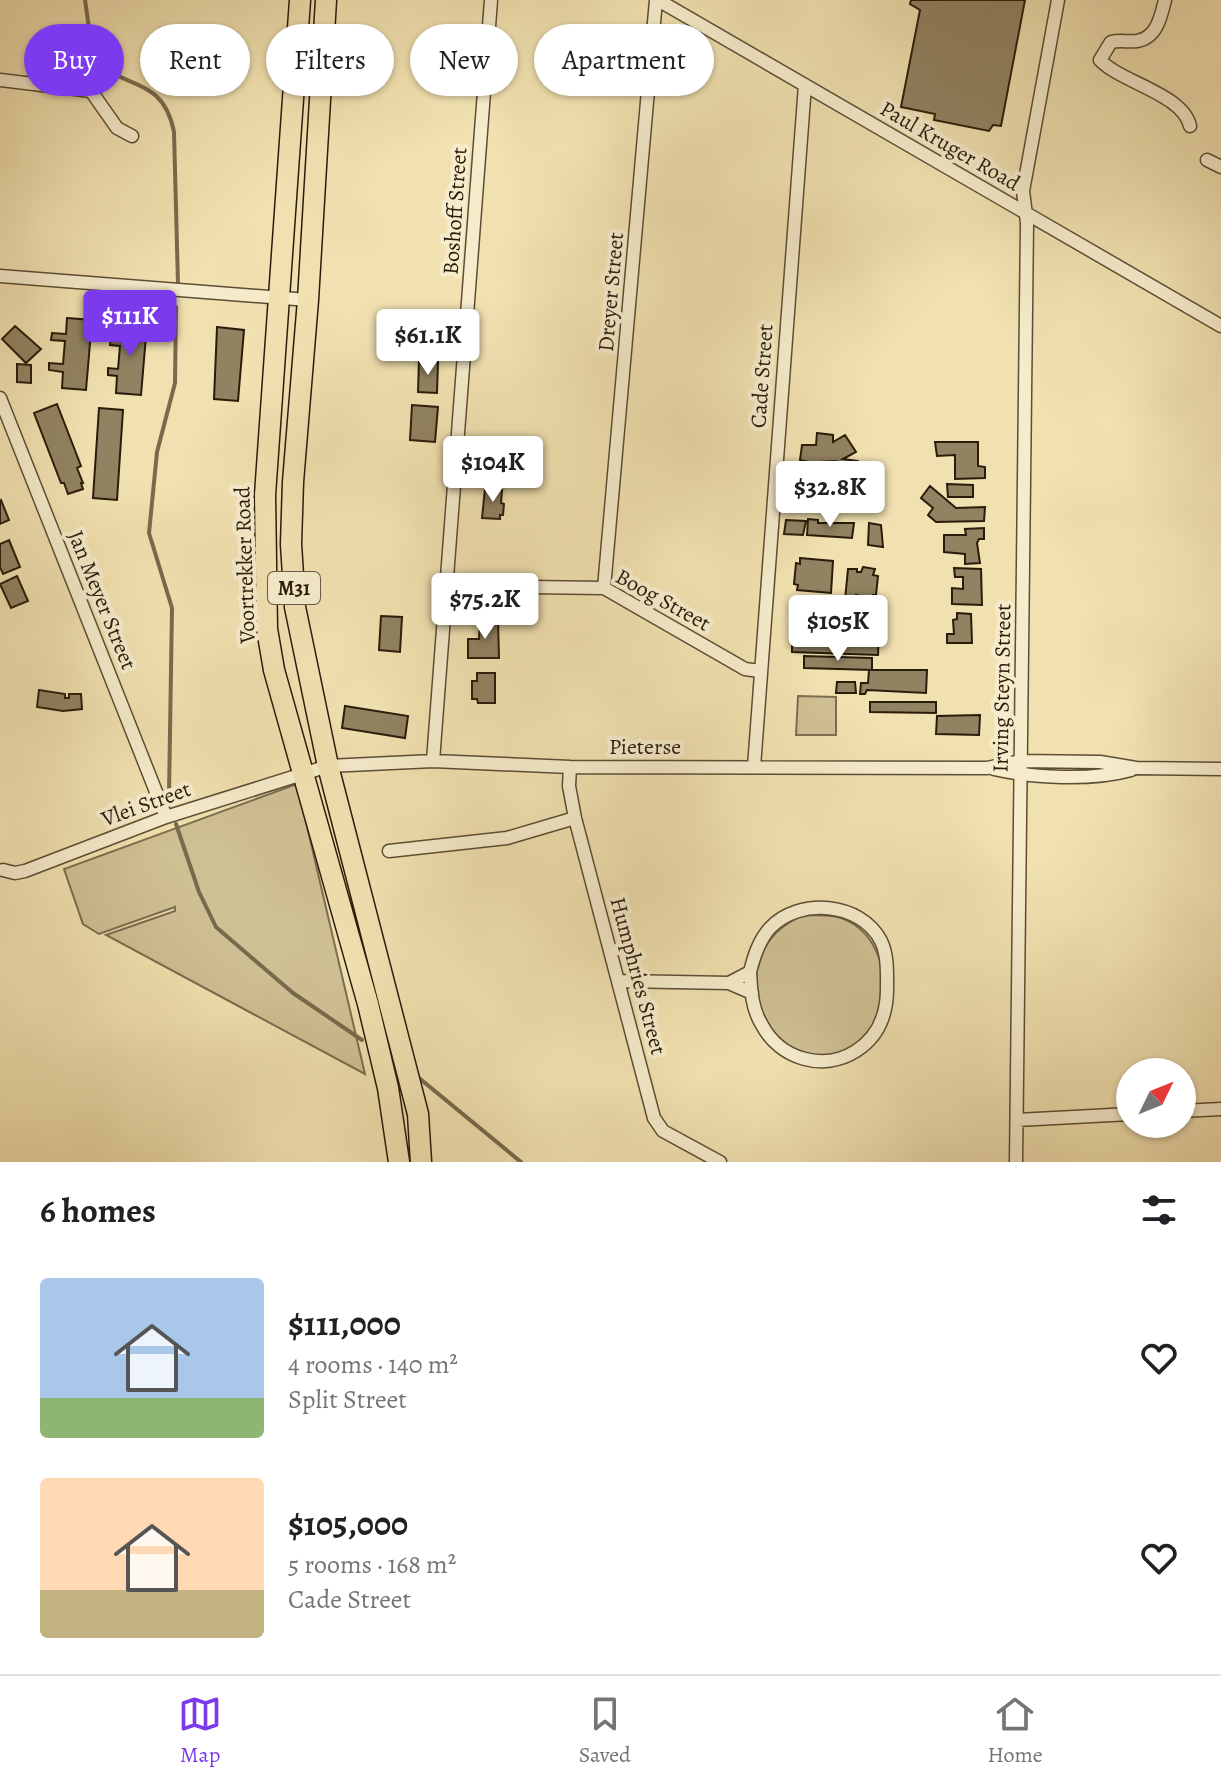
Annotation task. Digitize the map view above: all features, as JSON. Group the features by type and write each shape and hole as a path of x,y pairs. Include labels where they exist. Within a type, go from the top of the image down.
{"main road":[{"name":"Voortrekker Road","path":"300,0 265,495 267,629 274,670 378,1046 399,1162"},
{"name":"M31","path":"326,0 308,300 293,482 291,544 295,607 328,766 418,1114 421,1162"}],"street":[{"name":"Boshoff Street","path":"433,761 491,0"},
{"name":"Paul Kruger Road","path":"657,0 1027,214 1219,319"},
{"name":"Dreyer Street","path":"604,588 657,0"},
{"path":"1165,0 1161,18 1151,34 1139,41 1111,42 1100,60 1162,97 1185,115 1190,126"},
{"name":"Irving Steyn Street","path":"1016,1162 1027,214 1023,191 1061,1"},
{"path":"0,80 91,91 117,128 132,136"},
{"name":"Cade Street","path":"754,767 805,85"},
{"path":"1207,160 1221,167"},
{"path":"0,276 308,300"},
{"name":"Jan Meyer Street","path":"0,398 166,817"},
{"name":"Boog Street","path":"446,586 604,588 745,669 760,671"},
{"name":"Pieterse","path":"304,773 328,766 433,761 570,767 987,768 1021,775 1091,775 1136,768"},
{"name":"Pieterse","path":"987,768 1021,761 1221,769"},
{"name":"Humphries Street","path":"570,767 569,786 575,818 657,1123 663,1131 720,1162"},
{"name":"Vlei Street","path":"1,868 15,873 25,871 166,817 304,773"},
{"path":"389,851 474,844 507,838 575,818"},
{"path":"803,909 837,909 855,915 881,940 886,957 887,1001 877,1031 866,1045 835,1061 809,1062 774,1043 761,1025 750,972 755,953 770,929 785,916 803,909"},
{"path":"729,983 750,972"},
{"path":"620,981 729,983 752,993"},
{"path":"1196,1110 1221,1109"},
{"path":"1017,1120 1116,1115"}],"shaded area":[{"path":"798,696 836,697 836,735 796,735"},
{"path":"297,784 365,1074 106,935 175,911 175,907 99,934 83,924 64,869"},
{"path":"804,915 836,917 854,924 872,943 882,968 883,996 874,1026 852,1047 825,1057 800,1053 778,1038 764,1015 757,988 760,960 775,934"}],"building":[{"path":"911,0 1025,0 1001,126 993,125 989,131 934,120 935,114 901,107 920,10 910,4"},
{"path":"67,318 92,320 86,390 62,388 63,372 49,370 49,363 63,364 65,341 51,340 52,333 66,334"},
{"path":"122,322 147,324 141,395 116,393 117,376 108,375 108,368 118,369 120,346 110,345 111,337 120,338"},
{"path":"15,326 41,349 26,363 2,339"},
{"path":"217,327 244,330 238,401 214,399"},
{"path":"419,361 438,362 437,393 418,392"},
{"path":"17,364 31,365 31,383 17,382"},
{"path":"57,404 81,466 77,468 83,489 68,494 34,413"},
{"path":"412,405 438,407 435,442 410,440"},
{"path":"99,408 123,410 117,500 93,498"},
{"path":"817,433 833,435 833,442 845,435 856,452 843,459 858,461 857,475 836,474 836,461 818,464 800,460 802,445 816,445"},
{"path":"935,442 978,442 978,466 985,467 985,478 955,479 955,455 937,456"},
{"path":"483,449 505,450 505,458 499,458 498,475 502,475 501,481 481,480"},
{"path":"804,475 816,475 815,482 842,485 841,500 827,498 827,501 817,501 818,504 800,504"},
{"path":"947,484 973,485 973,497 948,497"},
{"path":"930,486 956,508 985,507 984,521 936,522 928,515 933,508 921,498"},
{"path":"485,489 502,490 501,503 504,504 500,519 482,518"},
{"path":"0,501 9,520 0,524"},
{"path":"808,519 818,520 818,523 854,523 852,538 807,535"},
{"path":"786,520 806,521 803,535 784,534"},
{"path":"869,523 881,525 883,547 868,545"},
{"path":"984,528 984,539 979,539 977,543 980,563 965,564 965,554 944,552 944,535 966,535 965,529"},
{"path":"9,540 20,567 3,574 0,544"},
{"path":"800,558 833,561 831,593 797,590 798,585 794,584 796,563 800,564"},
{"path":"863,567 875,569 873,575 878,576 876,595 870,601 858,600 860,596 856,595 854,600 845,600 848,569 861,572"},
{"path":"954,568 981,569 982,605 952,604 952,588 963,589 963,577 955,577"},
{"path":"17,576 28,601 11,608 0,584"},
{"path":"957,613 971,614 972,643 947,643 947,634 954,634 953,620 957,619"},
{"path":"381,616 402,617 400,652 379,650"},
{"path":"480,620 498,620 499,658 468,658 468,639 479,639"},
{"path":"792,630 879,631 878,655 792,652"},
{"path":"804,656 872,658 872,670 804,668"},
{"path":"869,670 927,670 926,693 867,690 865,694 860,694 861,683 868,683"},
{"path":"477,673 495,673 495,703 478,703 477,699 472,699 472,681 477,681"},
{"path":"837,682 855,682 856,693 836,693"},
{"path":"39,690 65,694 65,698 69,698 69,694 81,694 82,709 63,711 37,707"},
{"path":"870,702 936,702 936,713 870,712"},
{"path":"345,706 408,716 405,738 342,728"},
{"path":"980,715 979,735 936,734 937,716"}],"waterway":[{"path":"85,0 94,50 105,67 160,99 168,113 174,132 178,284"},
{"path":"171,805 172,608 149,533 157,452 175,383 176,307"},
{"path":"176,824 199,892 216,927 293,993 362,1040"},
{"path":"419,1078 521,1162"}]}
